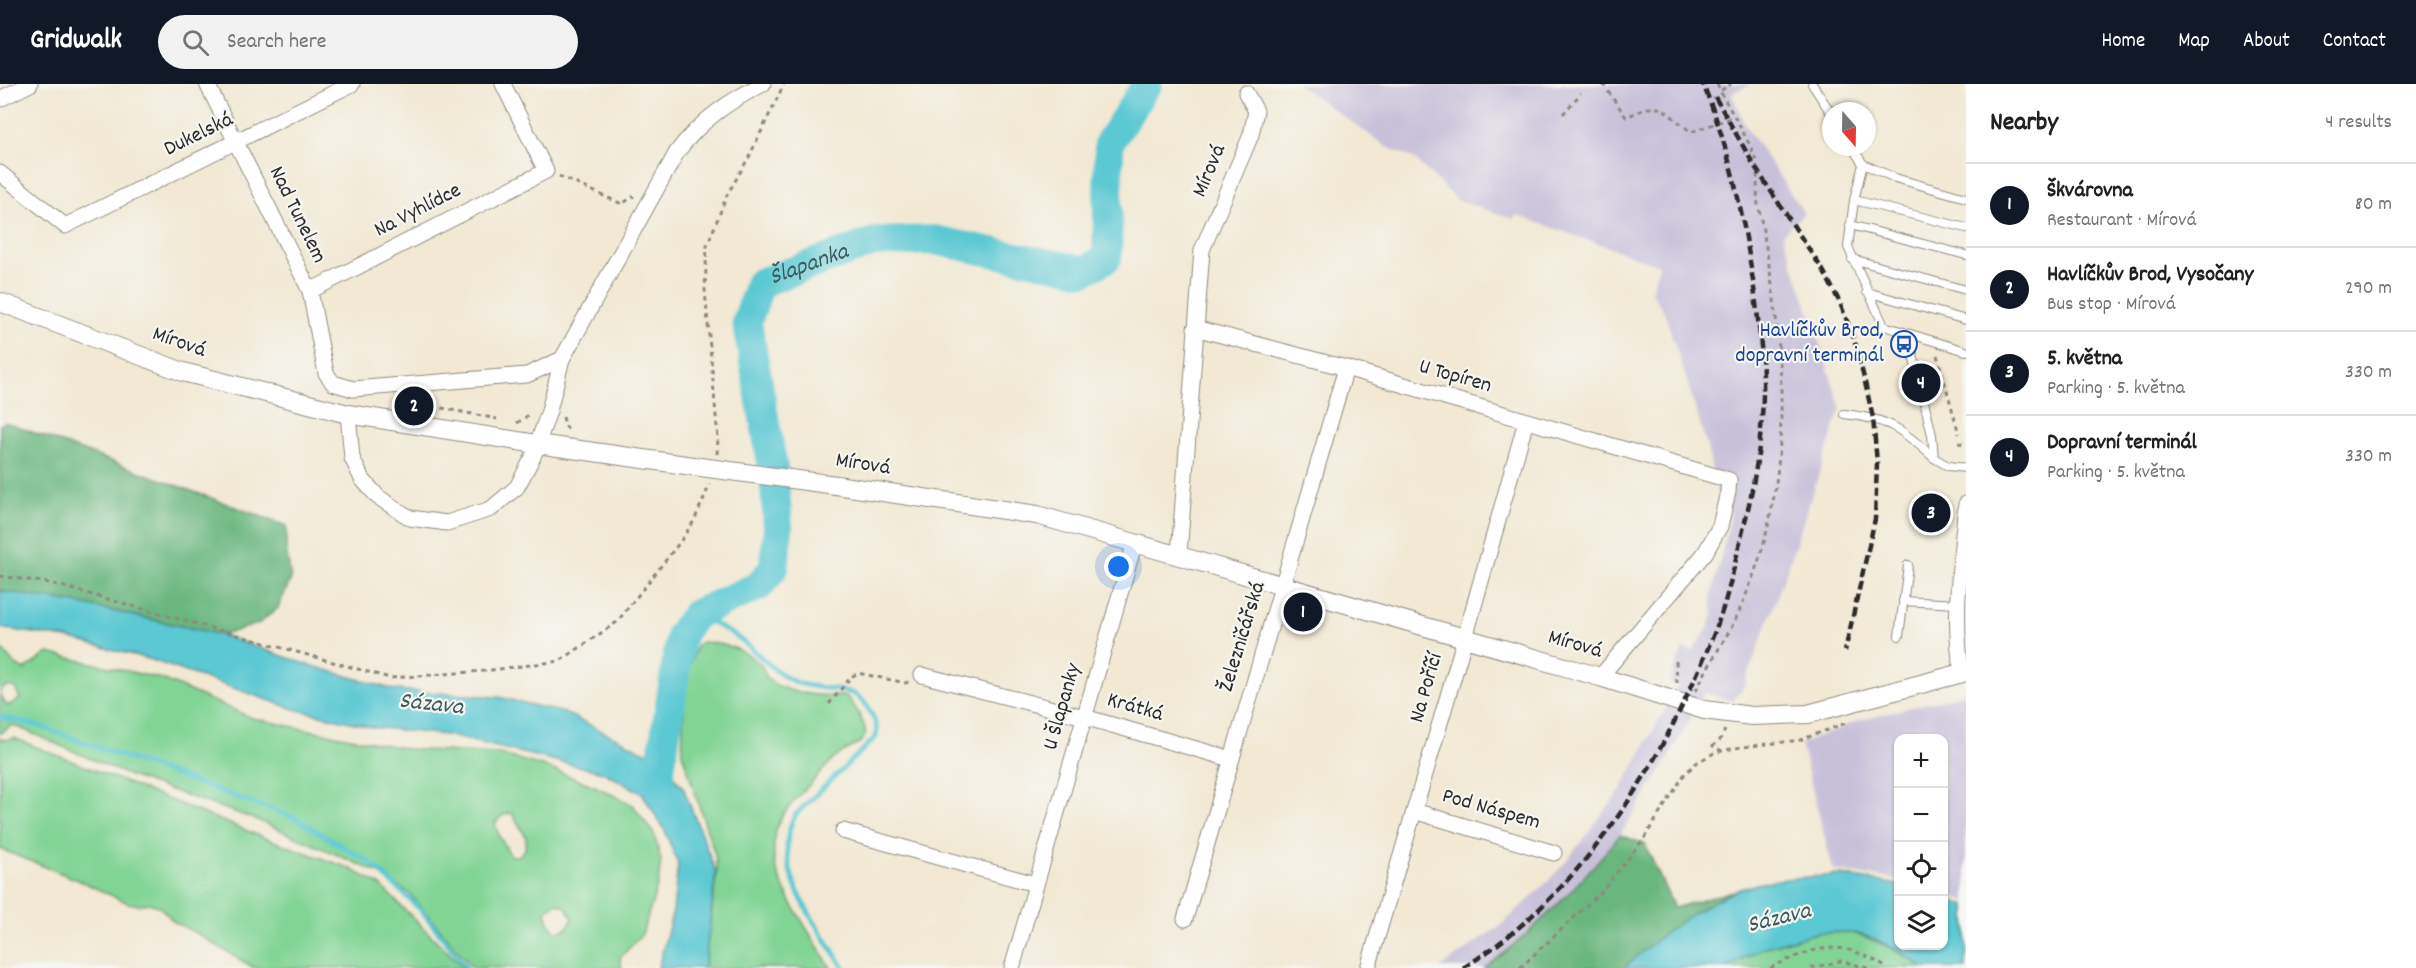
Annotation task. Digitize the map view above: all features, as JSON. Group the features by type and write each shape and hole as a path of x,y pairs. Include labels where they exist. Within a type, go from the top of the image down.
{"street":[{"path":"0,99 30,84"},
{"name":"Nad Tunelem","path":"207,84 310,291 326,373 333,382 353,389 527,375 562,359"},
{"name":"Dukelská","path":"0,173 65,226 352,84"},
{"path":"503,84 546,171"},
{"path":"348,414 352,458 362,479 378,497 410,518 447,523 491,509 518,487 549,411 562,359 677,152 701,125 740,95 763,84"},
{"name":"Mírová","path":"1179,555 1202,250 1251,135 1256,111 1246,93"},
{"name":"Na Vyhlídce","path":"310,291 546,171"},
{"name":"Mírová","path":"0,302 183,372 348,414 537,444 1037,515 1600,677 1692,700 1726,713 1777,717 1808,714 1964,673"},
{"name":"U Topíren","path":"1196,328 1346,368 1729,480 1723,516 1714,538 1682,582 1600,677"},
{"name":"Železničářská","path":"1185,919 1346,368"},
{"name":"Na Poříčí","path":"1368,968 1526,421"},
{"path":"1964,673 1957,640 1957,604 1966,504"},
{"name":"U Šlapanky","path":"1012,968 1135,542"},
{"name":"Krátká","path":"922,675 1084,717 1231,759"},
{"name":"Pod Náspem","path":"1414,811 1554,853"},
{"path":"843,831 1035,884"}],"lane":[{"path":"1812,84 1824,102"},
{"path":"1858,156 1863,164 1895,178 1966,198"},
{"path":"1863,164 1854,200 1848,247 1884,326 1966,351"},
{"path":"1854,200 1966,228"},
{"path":"1850,225 1966,255"},
{"path":"1852,259 1966,290"},
{"path":"1867,292 1966,320"},
{"path":"1908,334 1932,435 1934,458"},
{"path":"1844,414 1865,416 1889,423 1906,433 1934,458 1948,465 1966,468"},
{"path":"1899,636 1908,565"},
{"path":"1903,601 1957,604"}],"path":[{"path":"1603,84 1626,117 1647,108 1662,108 1691,132 1734,117"},
{"path":"1676,661 1677,682 1692,700 1702,676 1744,601 1760,556 1772,507 1780,438 1782,389 1780,347 1756,194 1755,159 1717,84"},
{"path":"1720,90 1731,84"},
{"path":"1563,114 1581,93"},
{"path":"546,171 622,204 642,189 654,190"},
{"path":"1937,355 1959,434"},
{"path":"388,403 412,402 500,420"},
{"path":"507,423 517,423 527,418 537,407"},
{"path":"1958,443 1966,444"},
{"path":"829,705 847,682 858,674 906,683 922,675"},
{"path":"1520,968 1584,908 1620,870 1643,840 1684,775 1696,763 1722,751 1800,740 1815,735 1848,722 1847,705"},
{"path":"1722,751 1713,746 1723,736 1726,725"},
{"path":"1770,968 1811,950 1839,947 1867,955 1887,968"},
{"path":"1811,968 1841,961 1868,968"}],"shaded area":[{"path":"1297,84 1752,84 1731,93 1746,127 1804,213 1783,234 1841,408 1788,567 1744,686 1733,701 1705,693 1662,769 1620,835 1582,881 1550,914 1485,968 1440,968 1500,926 1533,896 1563,865 1620,791 1678,686 1669,683 1683,648 1693,651 1707,630 1713,615 1711,599 1731,513 1717,494 1707,447 1684,372 1664,312 1651,291 1659,265 1516,215 1514,219 1457,200 1413,158 1387,147"},
{"path":"1966,693 1966,901 1948,894 1948,734 1894,734 1894,879 1833,870 1801,744 1858,721"}],"green space":[{"path":"5,422 287,526 286,547 291,579 278,608 258,624 222,635 75,603 0,591 0,425"},
{"path":"702,642 726,645 755,659 768,679 778,686 817,695 846,696 862,721 865,731 864,738 832,761 788,808 775,833 774,858 781,882 831,968 704,968 717,870 715,855 682,753 685,681 696,647"},
{"path":"0,647 14,664 24,670 48,653 162,679 252,718 408,749 499,754 546,767 597,787 633,805 654,834 661,860 658,884 642,934 620,958 622,968 473,968 409,893 379,873 257,820 130,776 12,725 0,734 0,695 7,706 20,699 15,688 9,686 1,689 0,693","holes":["512,813 526,837 525,849 518,856 511,856 499,836 495,823 503,815","557,903 566,907 573,919 566,929 556,932 549,923 546,911"]},
{"path":"0,738 4,740 14,738 265,838 349,868 380,885 464,968 254,968 174,922 160,907 149,903 138,905 128,903 76,879 0,849"},
{"path":"1620,835 1645,844 1674,908 1758,884 1705,906 1658,939 1624,968 1485,968 1523,938 1557,906"},
{"path":"1850,932 1889,947 1924,968 1726,968 1762,948 1816,933"}],"water":[{"name":"Sázava","path":"0,591 75,603 222,635 306,664 395,690 499,697 565,713 654,756 683,787 716,872 704,968 658,968 673,911 678,864 665,831 642,793 603,772 446,735 372,727 294,709 149,659 67,638 0,628"},
{"name":"Sázava","path":"1841,875 1894,884 1894,949 1873,938 1850,932 1816,933 1762,948 1726,968 1624,968 1686,918 1720,898 1757,884"},
{"path":"1948,899 1966,906 1966,968 1924,968 1896,950 1948,950"}],"waterway":[{"name":"Šlapanka","path":"659,775 681,634 696,614 759,586 774,567 778,528 774,474 747,322 760,283 874,242 934,240 1084,271 1107,258 1109,143 1147,84"},
{"path":"696,614 740,639 787,678 809,686 854,694 859,697 874,719 876,737 796,814 788,833 787,853 791,874 799,894 809,914 844,968"},
{"path":"0,717 36,725 295,818 372,864 421,910 467,968"}],"railway":[{"path":"1463,968 1506,938 1546,903 1614,822 1643,778 1693,684 1713,636 1728,591 1756,470 1761,432 1763,369 1755,295 1742,215 1722,136 1703,84"},
{"path":"1715,97 1755,167 1824,272 1840,303 1854,339 1864,378 1873,418 1877,463 1875,519 1845,651"}],"place":[{"name":"Havlíčkův Brod, dopravní terminál","path":"1904,344"},
{"name":"Dopravní terminál","path":"1921,383"},
{"name":"Havlíčkův Brod, Vysočany","path":"414,406"},
{"name":"5. května","path":"1931,513"},
{"name":"Škvárovna","path":"1303,612"}]}
